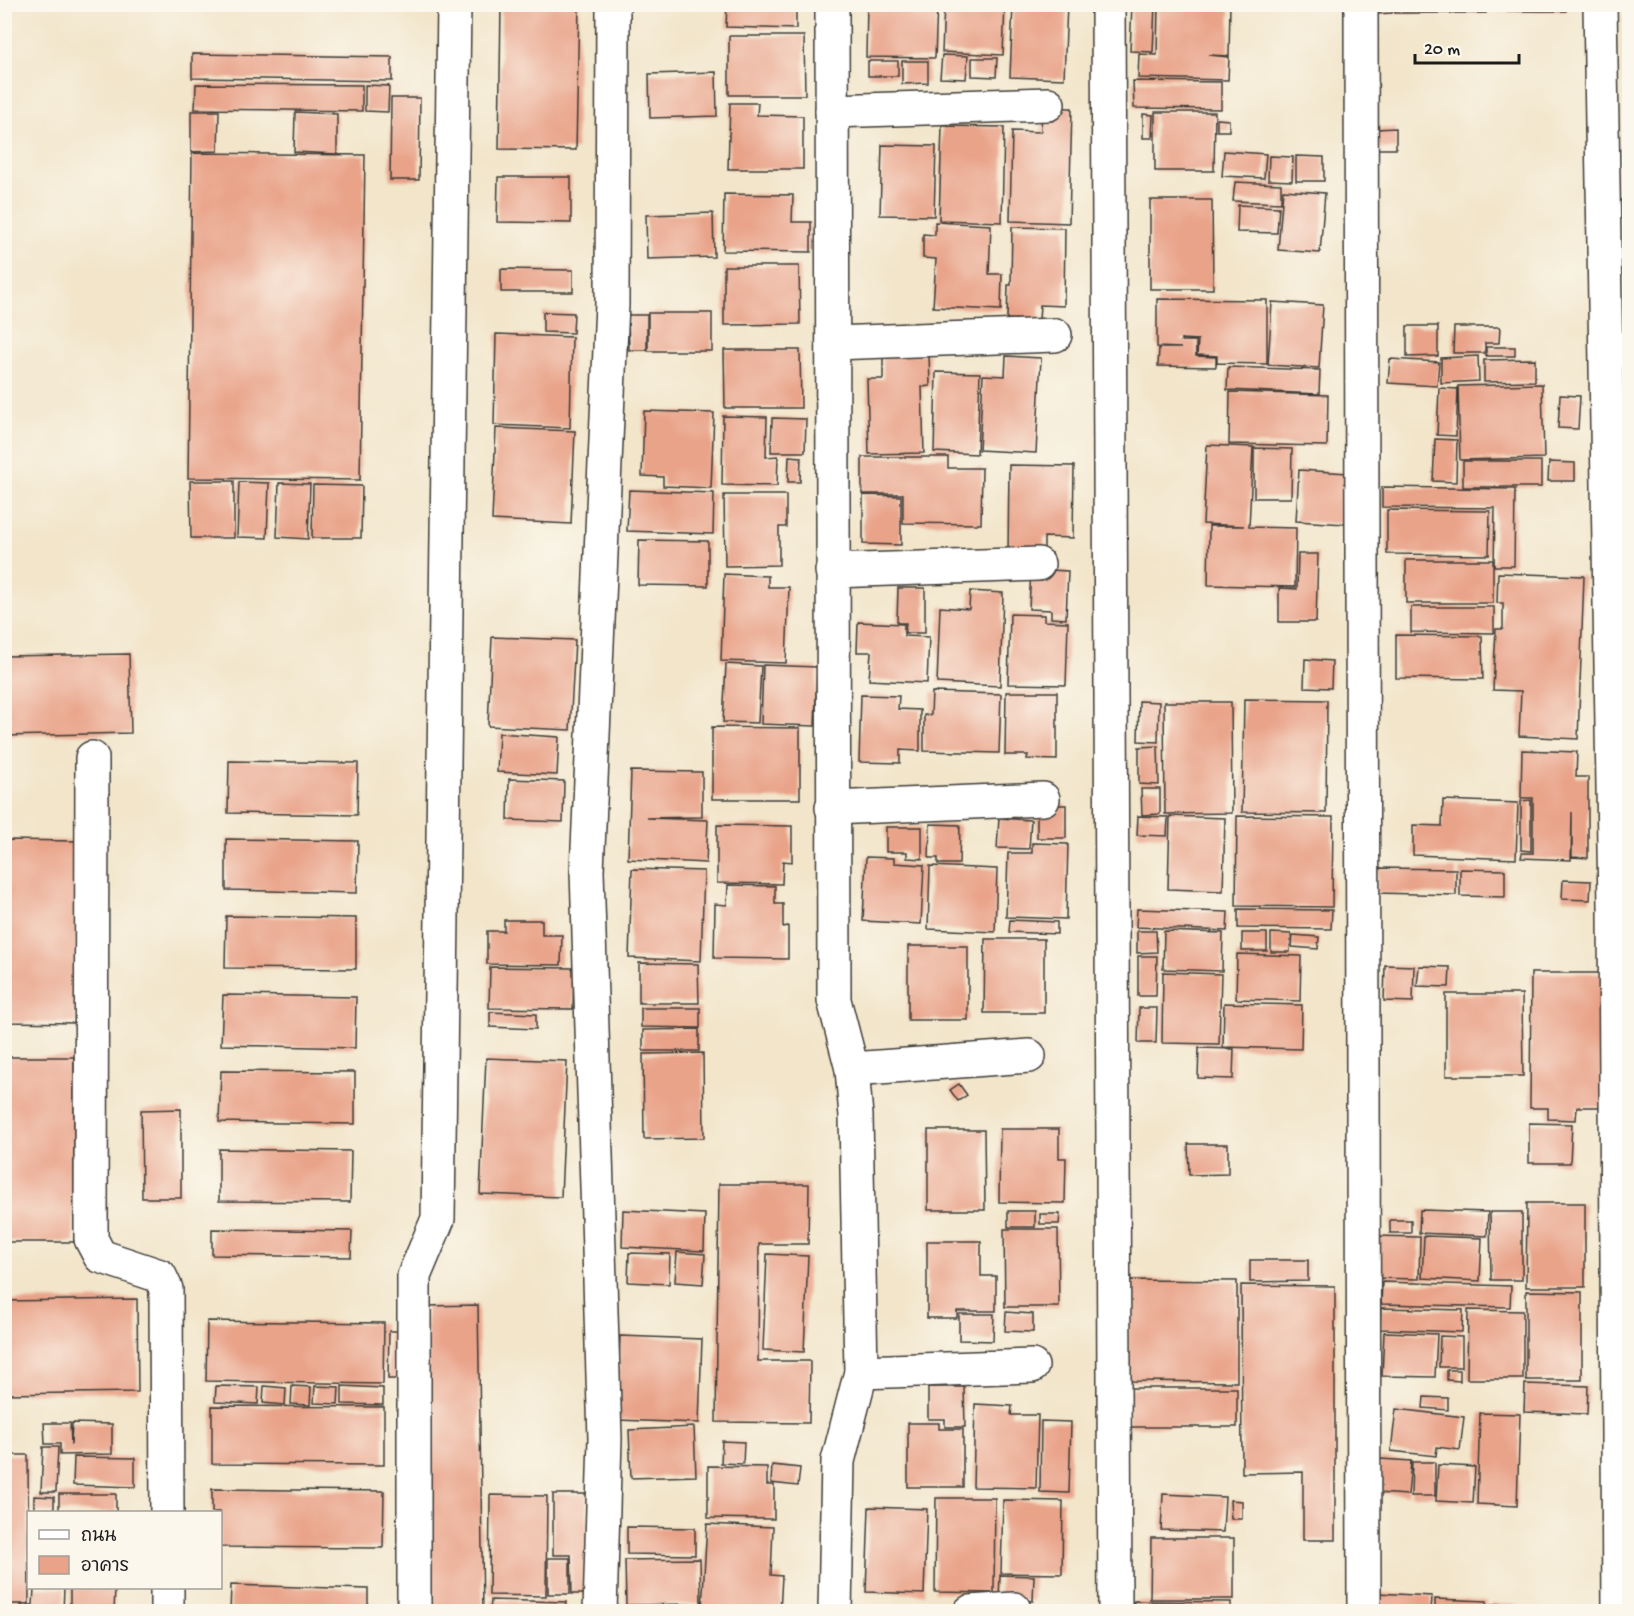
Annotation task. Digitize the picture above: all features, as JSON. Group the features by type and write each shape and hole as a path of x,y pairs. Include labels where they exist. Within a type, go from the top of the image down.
{"street":[{"path":"414,1611 414,1276 438,1219 453,4"},
{"path":"600,1611 605,1438 587,871 612,304 613,4"},
{"path":"832,4 834,1000 852,1069 856,1116 861,1372 838,1461 835,1611"},
{"path":"1108,4 1115,1611"},
{"path":"1361,4 1364,1611"},
{"path":"1600,4 1615,906 1619,1611"},
{"path":"832,111 1048,104"},
{"path":"833,343 1055,334"},
{"path":"832,571 1038,564"},
{"path":"92,758 91,1239 100,1256 160,1276 166,1289 167,1511"},
{"path":"832,808 1043,799"},
{"path":"852,1069 1029,1056"},
{"path":"861,1372 1032,1366"},
{"path":"167,1589 167,1611"},
{"path":"970,1611 1014,1609"}],"building":[{"path":"501,4 579,4 576,150 499,149"},
{"path":"727,4 796,4 796,29 726,27"},
{"path":"867,4 937,4 935,58 866,57"},
{"path":"944,4 1005,4 1003,55 942,52"},
{"path":"1013,4 1067,4 1064,79 1010,77"},
{"path":"1132,4 1155,4 1153,52 1130,51"},
{"path":"1158,4 1230,4 1229,56 1209,55 1229,57 1228,80 1138,78 1139,54 1157,55"},
{"path":"1376,4 1392,4 1392,13 1376,14"},
{"path":"1395,4 1486,4 1486,13 1395,13"},
{"path":"1495,4 1566,4 1566,11 1495,11"},
{"path":"729,36 804,36 805,95 729,95"},
{"path":"192,54 392,57 392,81 192,78"},
{"path":"942,55 968,56 966,79 940,78"},
{"path":"972,58 997,58 996,77 972,76"},
{"path":"868,61 898,61 898,76 868,76"},
{"path":"902,61 928,61 928,83 902,84"},
{"path":"716,72 717,116 650,118 649,74"},
{"path":"1133,81 1221,82 1221,109 1134,108"},
{"path":"196,84 362,85 362,111 195,109"},
{"path":"365,85 389,86 388,112 365,111"},
{"path":"391,98 420,98 419,180 390,180"},
{"path":"730,103 758,103 757,115 803,116 803,169 728,169"},
{"path":"1042,108 1072,108 1069,223 1010,221 1012,131 1041,132"},
{"path":"191,111 219,111 218,151 191,152"},
{"path":"295,112 337,114 337,154 294,152"},
{"path":"1155,112 1215,112 1214,171 1155,171"},
{"path":"1143,114 1153,115 1152,138 1143,138"},
{"path":"1217,119 1229,120 1229,131 1217,131"},
{"path":"942,126 1004,127 1002,222 939,220"},
{"path":"1396,128 1396,149 1376,149 1376,129"},
{"path":"882,145 936,146 934,216 880,215"},
{"path":"1224,151 1266,154 1264,178 1222,176"},
{"path":"192,153 365,155 360,480 188,478"},
{"path":"1269,156 1293,157 1292,181 1268,180"},
{"path":"1296,156 1324,157 1324,181 1296,181"},
{"path":"498,177 571,177 571,223 497,222"},
{"path":"1235,182 1281,184 1281,203 1233,201"},
{"path":"1283,190 1325,193 1320,253 1278,250"},
{"path":"724,194 793,195 792,222 811,222 811,252 723,251"},
{"path":"1150,200 1212,200 1213,289 1150,289"},
{"path":"1238,205 1279,207 1277,233 1237,232"},
{"path":"713,213 714,257 647,259 646,215"},
{"path":"935,222 991,225 989,274 1002,274 1001,310 933,307 936,259 923,258 923,234 935,235"},
{"path":"1012,227 1065,228 1064,306 1040,305 1039,320 1007,319 1008,285 1011,285"},
{"path":"724,266 799,266 800,324 724,325"},
{"path":"501,269 573,270 573,292 501,292"},
{"path":"1157,299 1267,300 1267,364 1217,363 1217,356 1197,355 1198,340 1181,339 1181,341 1196,341 1196,356 1216,357 1216,367 1158,366 1159,348 1181,348 1157,347"},
{"path":"1272,302 1323,305 1319,368 1268,365"},
{"path":"543,312 574,313 573,333 543,332"},
{"path":"648,313 712,313 712,351 648,351"},
{"path":"628,315 647,315 647,350 629,350"},
{"path":"1407,326 1438,326 1438,356 1407,357"},
{"path":"1454,327 1500,327 1499,343 1485,343 1485,353 1453,353"},
{"path":"496,334 572,337 570,428 494,425"},
{"path":"1486,347 1515,347 1515,356 1486,356"},
{"path":"724,350 800,350 801,408 725,408"},
{"path":"929,354 930,386 922,387 924,453 869,454 867,379 883,379 883,355"},
{"path":"1006,356 1041,358 1036,453 979,450 983,375 1005,376"},
{"path":"1478,356 1479,381 1441,383 1441,358"},
{"path":"1390,359 1439,362 1437,386 1388,383"},
{"path":"1535,359 1535,381 1484,382 1484,360"},
{"path":"1228,367 1320,370 1319,394 1227,390"},
{"path":"936,372 980,373 977,454 934,452"},
{"path":"1542,384 1544,458 1460,460 1458,386"},
{"path":"1439,388 1458,389 1456,436 1437,435"},
{"path":"1230,392 1328,395 1327,446 1229,444"},
{"path":"1560,395 1580,396 1578,429 1558,428"},
{"path":"644,411 714,413 711,488 663,486 663,477 642,476"},
{"path":"723,416 767,417 766,457 778,456 777,486 722,485"},
{"path":"772,418 806,419 805,452 771,452"},
{"path":"496,428 575,431 571,524 492,520"},
{"path":"1435,439 1457,440 1456,482 1433,481"},
{"path":"1207,445 1253,447 1249,527 1296,528 1295,587 1208,585 1209,526 1244,526 1203,524"},
{"path":"1254,448 1292,449 1291,498 1254,498"},
{"path":"789,456 801,457 800,482 788,482"},
{"path":"862,457 948,457 948,468 982,468 981,524 903,523 903,494 862,494"},
{"path":"1463,461 1541,461 1541,487 1463,487"},
{"path":"1549,462 1575,463 1575,481 1548,481"},
{"path":"1009,465 1074,466 1073,538 1044,537 1044,557 1008,557"},
{"path":"1299,470 1348,473 1345,524 1296,521"},
{"path":"190,481 234,481 234,538 191,538"},
{"path":"239,482 269,483 267,538 237,537"},
{"path":"279,483 310,484 308,539 277,537"},
{"path":"313,485 362,486 361,538 312,538"},
{"path":"1382,487 1515,489 1514,566 1494,566 1495,508 1382,507"},
{"path":"629,490 714,493 713,534 627,531"},
{"path":"724,495 786,495 786,527 779,527 779,565 725,566"},
{"path":"863,495 901,496 901,545 863,544"},
{"path":"1387,510 1490,511 1489,555 1387,554"},
{"path":"639,540 708,541 708,586 638,585"},
{"path":"1298,554 1318,554 1316,622 1279,622 1279,588 1297,589"},
{"path":"1406,560 1493,560 1493,603 1406,603"},
{"path":"1031,569 1068,571 1066,619 1051,618 1051,610 1029,609"},
{"path":"1498,573 1584,576 1578,739 1519,736 1521,691 1493,690 1496,629 1503,629 1503,603 1497,603"},
{"path":"724,574 768,576 768,587 789,587 786,663 721,661"},
{"path":"898,588 925,588 925,633 905,633 906,623 897,623"},
{"path":"970,591 1003,593 1000,686 937,683 940,607 969,609"},
{"path":"1411,607 1494,607 1494,633 1411,632"},
{"path":"1010,614 1044,615 1044,621 1068,622 1066,685 1008,684"},
{"path":"858,622 904,624 904,636 929,637 927,683 869,680 871,652 857,652"},
{"path":"1396,635 1482,636 1483,679 1396,678"},
{"path":"492,637 575,640 570,730 488,726"},
{"path":"129,654 131,733 4,736 4,656"},
{"path":"1305,659 1332,661 1331,688 1304,687"},
{"path":"726,664 761,666 758,723 723,722"},
{"path":"763,665 817,667 815,726 761,724"},
{"path":"932,692 1001,694 999,753 924,751 924,715 931,715"},
{"path":"1006,692 1057,692 1057,760 1027,759 1028,755 1005,755"},
{"path":"861,695 899,696 898,709 920,710 920,751 900,750 900,763 859,762"},
{"path":"1244,699 1327,700 1326,813 1242,812"},
{"path":"1139,701 1159,702 1158,742 1138,741"},
{"path":"1164,702 1231,702 1232,813 1165,814"},
{"path":"712,727 800,728 800,799 712,799"},
{"path":"499,733 559,737 557,775 497,772"},
{"path":"1158,746 1159,785 1139,784 1139,747"},
{"path":"1522,750 1577,752 1576,777 1588,777 1588,858 1572,857 1572,812 1571,860 1521,858 1522,853 1533,853 1533,798 1521,798"},
{"path":"229,761 358,763 357,815 228,813"},
{"path":"631,771 702,772 702,817 647,818 708,820 706,863 628,859"},
{"path":"509,779 564,781 563,822 508,820"},
{"path":"1141,789 1160,789 1160,814 1142,815"},
{"path":"1443,800 1518,803 1516,859 1413,855 1413,825 1442,826"},
{"path":"1531,800 1531,851 1521,850 1521,801"},
{"path":"1037,805 1066,805 1066,838 1037,838"},
{"path":"1138,816 1168,817 1167,836 1137,835"},
{"path":"1170,816 1225,818 1223,891 1168,889"},
{"path":"1237,816 1333,817 1332,907 1236,906"},
{"path":"999,818 1031,820 1029,849 997,848"},
{"path":"930,824 960,825 959,864 938,864 938,858 929,858"},
{"path":"717,825 792,826 792,862 783,861 782,884 717,883"},
{"path":"886,827 922,827 922,859 907,858 907,852 886,852"},
{"path":"226,839 358,841 357,893 226,890"},
{"path":"4,840 76,841 76,1023 4,1022"},
{"path":"1032,843 1068,844 1066,919 1006,917 1008,853 1032,853"},
{"path":"866,857 894,858 894,863 924,865 921,924 863,921"},
{"path":"930,866 997,869 995,932 928,929"},
{"path":"1378,868 1456,869 1456,895 1377,893"},
{"path":"632,869 704,871 701,961 629,958"},
{"path":"1460,869 1505,870 1505,897 1460,896"},
{"path":"1563,880 1591,881 1590,900 1562,899"},
{"path":"728,885 775,886 775,904 783,904 783,927 788,926 788,959 714,958 715,904 727,905"},
{"path":"1137,909 1228,912 1227,931 1136,927"},
{"path":"1238,909 1332,910 1331,929 1238,928"},
{"path":"226,916 356,918 356,969 225,968"},
{"path":"504,920 542,920 542,935 562,935 561,965 487,964 487,931 504,931"},
{"path":"1010,920 1057,922 1057,934 1009,932"},
{"path":"1137,931 1156,931 1157,952 1137,953"},
{"path":"1164,931 1223,933 1222,971 1163,969"},
{"path":"1242,933 1267,933 1267,951 1242,951"},
{"path":"1271,933 1291,934 1290,952 1271,952"},
{"path":"1293,935 1319,937 1318,949 1292,947"},
{"path":"985,939 1044,939 1044,1013 984,1013"},
{"path":"908,946 968,946 968,1020 908,1020"},
{"path":"1237,954 1301,956 1300,1001 1236,999"},
{"path":"1138,956 1157,956 1156,996 1138,996"},
{"path":"639,963 698,964 699,1003 639,1003"},
{"path":"1385,965 1414,966 1413,1002 1384,1001"},
{"path":"1419,966 1450,967 1449,987 1417,986"},
{"path":"490,967 574,968 573,1009 489,1008"},
{"path":"1163,972 1221,974 1219,1044 1162,1043"},
{"path":"1531,973 1603,973 1602,1107 1577,1107 1576,1120 1548,1119 1548,1108 1530,1108"},
{"path":"1446,994 1522,994 1523,1076 1446,1076"},
{"path":"223,995 356,997 355,1048 221,1045"},
{"path":"1224,1003 1302,1005 1301,1049 1223,1047"},
{"path":"641,1008 700,1008 700,1028 641,1027"},
{"path":"1139,1008 1157,1008 1156,1043 1138,1043"},
{"path":"490,1012 536,1014 536,1029 490,1027"},
{"path":"699,1029 699,1051 643,1051 643,1030"},
{"path":"1199,1048 1234,1049 1233,1079 1198,1078"},
{"path":"703,1053 704,1138 644,1139 643,1054"},
{"path":"4,1057 74,1057 74,1242 4,1242"},
{"path":"486,1058 567,1061 561,1197 480,1194"},
{"path":"221,1071 355,1072 355,1124 219,1122"},
{"path":"959,1084 967,1095 958,1101 950,1090"},
{"path":"181,1109 181,1198 142,1198 141,1110"},
{"path":"1529,1123 1572,1124 1570,1163 1529,1163"},
{"path":"1000,1129 1059,1129 1059,1158 1066,1158 1065,1203 999,1202"},
{"path":"928,1130 984,1130 985,1210 928,1210"},
{"path":"1188,1144 1228,1144 1228,1174 1189,1175"},
{"path":"219,1149 351,1151 350,1202 219,1201"},
{"path":"719,1184 809,1184 808,1244 759,1244 758,1361 810,1361 809,1423 716,1422"},
{"path":"1527,1203 1585,1203 1585,1287 1526,1287"},
{"path":"623,1210 705,1214 704,1251 622,1247"},
{"path":"1420,1210 1488,1212 1487,1236 1419,1233"},
{"path":"1008,1211 1035,1211 1035,1227 1008,1227"},
{"path":"1490,1212 1522,1212 1522,1280 1491,1280"},
{"path":"1040,1214 1060,1214 1059,1224 1040,1224"},
{"path":"1390,1220 1411,1220 1411,1233 1390,1233"},
{"path":"212,1229 352,1231 351,1257 212,1255"},
{"path":"1004,1229 1058,1229 1059,1307 1005,1307"},
{"path":"1374,1236 1420,1237 1419,1279 1374,1278"},
{"path":"1424,1236 1482,1238 1480,1281 1422,1278"},
{"path":"927,1241 981,1241 981,1276 996,1276 996,1311 957,1311 957,1318 927,1318"},
{"path":"677,1252 705,1254 703,1284 675,1282"},
{"path":"629,1253 670,1254 669,1284 628,1282"},
{"path":"767,1254 808,1256 804,1352 763,1350"},
{"path":"1250,1260 1308,1260 1308,1281 1250,1282"},
{"path":"1128,1280 1237,1281 1237,1382 1128,1381"},
{"path":"1382,1282 1511,1286 1510,1307 1381,1304"},
{"path":"1241,1285 1335,1286 1335,1540 1303,1540 1303,1472 1242,1473"},
{"path":"1526,1291 1582,1292 1582,1380 1526,1380"},
{"path":"137,1299 138,1392 4,1394 4,1301"},
{"path":"478,1305 483,1612 431,1612 426,1306"},
{"path":"1381,1308 1463,1310 1462,1332 1380,1329"},
{"path":"1468,1310 1523,1311 1523,1379 1467,1379"},
{"path":"1006,1312 1033,1314 1033,1332 1005,1331"},
{"path":"959,1314 994,1314 993,1341 959,1340"},
{"path":"207,1321 384,1323 383,1384 206,1381"},
{"path":"389,1331 404,1331 403,1379 388,1379"},
{"path":"1384,1332 1437,1334 1435,1377 1382,1376"},
{"path":"620,1336 702,1339 699,1423 617,1420"},
{"path":"1440,1336 1462,1337 1462,1367 1439,1367"},
{"path":"1447,1370 1460,1370 1460,1381 1447,1380"},
{"path":"1525,1384 1588,1386 1587,1414 1524,1412"},
{"path":"216,1386 259,1387 258,1404 215,1402"},
{"path":"264,1386 286,1388 285,1405 263,1403"},
{"path":"292,1386 311,1387 310,1405 291,1404"},
{"path":"315,1386 339,1387 338,1404 314,1403"},
{"path":"342,1386 383,1388 383,1405 342,1404"},
{"path":"928,1387 964,1387 965,1427 945,1427 945,1419 928,1419"},
{"path":"1129,1388 1237,1388 1237,1427 1129,1427"},
{"path":"1424,1397 1448,1398 1448,1410 1423,1408"},
{"path":"975,1404 1012,1406 1011,1415 1038,1415 1036,1488 973,1487"},
{"path":"212,1406 384,1407 384,1465 212,1464"},
{"path":"1396,1409 1464,1417 1460,1450 1437,1447 1436,1456 1391,1451"},
{"path":"1480,1413 1520,1414 1517,1506 1477,1504"},
{"path":"1041,1421 1071,1422 1069,1493 1040,1492"},
{"path":"44,1423 70,1423 71,1445 72,1423 112,1424 112,1454 60,1455 60,1444 45,1444"},
{"path":"908,1423 939,1423 939,1429 963,1429 963,1487 908,1487"},
{"path":"694,1427 696,1476 631,1478 629,1430"},
{"path":"722,1441 744,1442 743,1464 721,1463"},
{"path":"43,1447 58,1447 56,1492 41,1492"},
{"path":"4,1455 28,1455 27,1589 29,1589 29,1604 4,1604"},
{"path":"74,1457 135,1458 135,1487 73,1485"},
{"path":"1380,1459 1411,1461 1408,1495 1377,1493"},
{"path":"1412,1462 1435,1462 1435,1496 1411,1496"},
{"path":"772,1465 800,1468 798,1486 771,1483"},
{"path":"1438,1465 1475,1467 1473,1503 1436,1501"},
{"path":"708,1466 767,1467 767,1485 774,1485 774,1519 708,1518"},
{"path":"212,1489 384,1491 383,1548 222,1547 222,1511 212,1511"},
{"path":"59,1494 116,1494 116,1511 59,1511"},
{"path":"553,1494 587,1494 588,1594 572,1594 571,1555 553,1555"},
{"path":"1163,1494 1225,1497 1223,1532 1161,1530"},
{"path":"490,1495 547,1496 546,1596 489,1595"},
{"path":"34,1496 54,1497 54,1511 34,1511"},
{"path":"936,1498 995,1498 994,1593 935,1592"},
{"path":"1003,1500 1063,1501 1062,1574 1001,1573"},
{"path":"1230,1500 1242,1501 1242,1519 1231,1519"},
{"path":"869,1507 927,1509 924,1594 866,1592"},
{"path":"707,1524 773,1527 771,1575 782,1576 780,1612 702,1610"},
{"path":"627,1527 695,1528 695,1555 627,1554"},
{"path":"1151,1538 1234,1538 1234,1599 1150,1599"},
{"path":"548,1558 570,1558 570,1594 548,1594"},
{"path":"700,1559 701,1604 626,1605 625,1560"},
{"path":"1000,1575 1034,1576 1033,1601 999,1600"},
{"path":"231,1585 368,1589 368,1612 230,1612"},
{"path":"34,1589 64,1589 63,1612 21,1612 21,1605 33,1605"},
{"path":"70,1589 115,1589 114,1612 70,1612"},
{"path":"1377,1593 1432,1596 1431,1612 1376,1612"},
{"path":"1435,1599 1487,1601 1487,1612 1435,1612"},
{"path":"491,1600 566,1602 565,1612 490,1612"},
{"path":"1134,1601 1231,1602 1231,1612 1133,1612"},
{"path":"1492,1604 1520,1605 1520,1612 1492,1612"}]}
